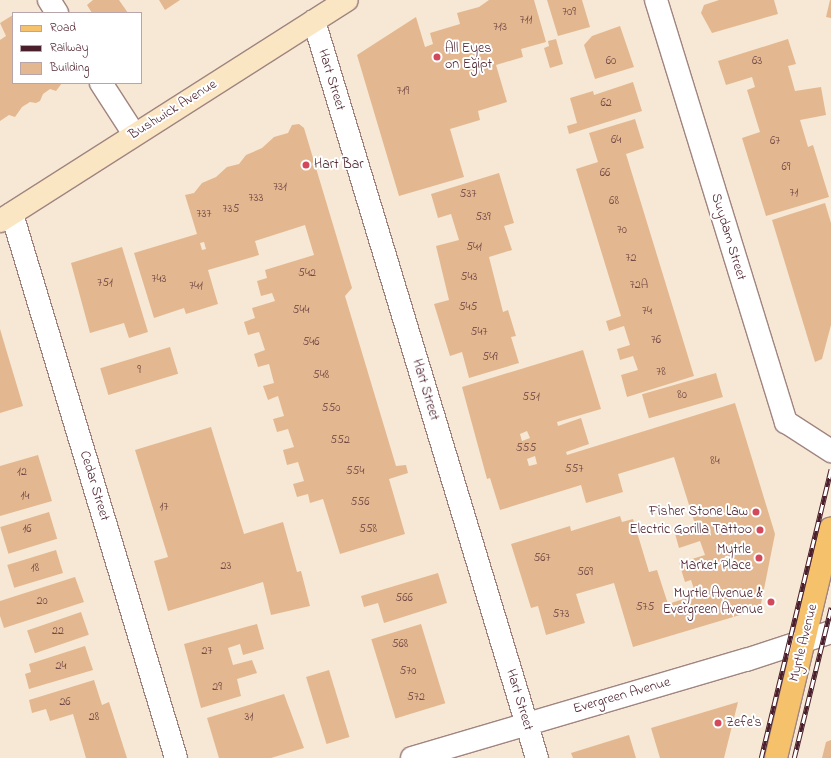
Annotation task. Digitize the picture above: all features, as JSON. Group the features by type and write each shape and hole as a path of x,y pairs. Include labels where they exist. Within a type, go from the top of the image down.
{"main road":[{"name":"Bushwick Avenue","path":"6,217 134,134 347,0"},
{"name":"Myrtle Avenue","path":"776,758 831,528"}],"street":[{"path":"49,0 56,12"},
{"name":"Suydam Street","path":"656,0 786,422 831,452"},
{"name":"Hart Street","path":"314,21 537,758"},
{"path":"102,84 134,134"},
{"name":"Cedar Street","path":"6,217 176,758"},
{"name":"Evergreen Avenue","path":"412,758 746,660 831,632"},
{"path":"805,640 831,648"}],"building":[{"path":"93,0 119,0 127,12 91,12 87,5"},
{"path":"159,0 180,0 165,10"},
{"path":"489,0 534,0 546,42 521,49 523,57 496,65 507,102 478,111 480,120 450,129 464,177 399,196 357,55 416,17 425,47 433,44 430,33 460,24 457,13 479,7"},
{"path":"547,0 582,0 590,27 558,36"},
{"path":"719,0 774,0 778,14 712,33 701,13 704,5"},
{"path":"831,0 831,18 826,17"},
{"path":"12,16 12,84 61,84 56,91 50,89 43,94 40,101 36,103 30,102 22,107 15,117 9,115 0,121 0,40 6,36 0,23"},
{"path":"620,26 634,67 595,79 584,45 592,36"},
{"path":"556,39 563,64 550,68 544,48 549,46 548,41"},
{"path":"788,39 796,64 788,66 795,91 821,87 826,115 800,120 808,147 813,145 829,197 766,216 742,138 760,132 747,90 755,87 752,77 726,85 718,61"},
{"path":"633,82 642,111 569,134 567,126 577,123 570,98 593,91 594,95"},
{"path":"635,119 644,148 626,154 694,376 627,397 621,375 638,370 633,356 620,360 617,349 630,345 624,326 609,331 606,321 621,316 576,169 598,162 589,133"},
{"path":"299,124 304,128 352,288 345,296 396,466 406,465 408,473 389,479 405,534 340,554 323,499 310,503 308,494 297,497 293,484 304,481 298,462 287,465 283,450 294,447 288,429 277,432 273,419 284,416 278,396 268,400 263,386 274,383 269,364 258,367 254,354 265,350 259,332 248,335 244,322 255,318 252,308 275,301 272,293 261,296 257,281 267,278 265,270 314,255 305,225 255,241 259,255 208,270 218,304 186,314 184,308 154,318 134,253 197,234 185,195 194,193 202,183 216,177 227,167 239,164 246,155 262,148 274,137 288,133 292,125","holes":["204,242 206,249 202,250 200,243"]},
{"path":"499,173 514,223 504,226 512,250 489,257 503,312 508,310 516,336 511,337 519,363 469,378 462,352 450,356 434,304 449,300 436,246 459,240 451,214 438,218 431,194"},
{"path":"825,203 831,223 831,325 822,359 815,362 772,220"},
{"path":"122,247 148,332 129,338 124,323 90,333 71,263"},
{"path":"0,329 23,406 0,413"},
{"path":"170,347 178,374 108,395 100,368"},
{"path":"583,350 601,409 557,422 558,426 581,418 589,444 566,452 567,455 735,403 775,534 760,609 633,647 614,583 576,594 585,623 546,635 538,606 531,608 511,544 570,526 571,531 620,516 622,522 633,519 649,572 657,570 668,604 696,595 691,580 685,582 679,563 705,555 700,541 679,548 674,530 695,524 674,457 618,474 623,492 586,503 581,485 500,510 490,478 487,479 462,387","holes":["527,431 530,438 522,441 520,434","535,456 537,464 529,466 527,459"]},
{"path":"716,373 723,397 649,418 642,394"},
{"path":"211,427 244,534 283,522 297,572 301,571 310,606 271,615 263,582 168,611 154,561 168,557 135,450"},
{"path":"38,455 52,501 0,516 0,466"},
{"path":"49,512 57,539 8,554 0,527"},
{"path":"56,550 63,573 14,588 7,565"},
{"path":"438,573 447,603 384,623 378,603 364,607 361,596"},
{"path":"75,577 84,602 4,628 0,616 0,601"},
{"path":"81,612 89,635 35,653 27,631"},
{"path":"257,624 264,649 243,655 240,644 228,648 233,665 252,660 257,673 237,679 241,696 201,708 184,644"},
{"path":"421,624 445,703 396,719 371,639"},
{"path":"85,646 93,670 29,689 25,674 31,672 29,664"},
{"path":"329,670 349,737 327,744 306,677"},
{"path":"94,680 102,705 109,702 127,758 86,758 73,714 50,721 46,709 32,713 29,700"},
{"path":"284,694 304,748 271,758 219,758 207,718"},
{"path":"738,702 724,758 660,758 651,728"},
{"path":"629,735 636,758 573,758 571,753"},
{"path":"831,740 831,758 822,758 826,742"}],"railway":[{"path":"761,758 831,469"},
{"path":"794,758 831,607"}],"place":[{"name":"All Eyes on Egipt","path":"437,57"},
{"name":"Hart Bar","path":"306,165"},
{"name":"Fisher Stone Law","path":"756,512"},
{"name":"Electric Gorilla Tattoo","path":"760,530"},
{"name":"Mytrle Market Place","path":"759,558"},
{"name":"Myrtle Avenue & Evergreen Avenue","path":"771,602"},
{"name":"Zefe's","path":"718,723"}]}
